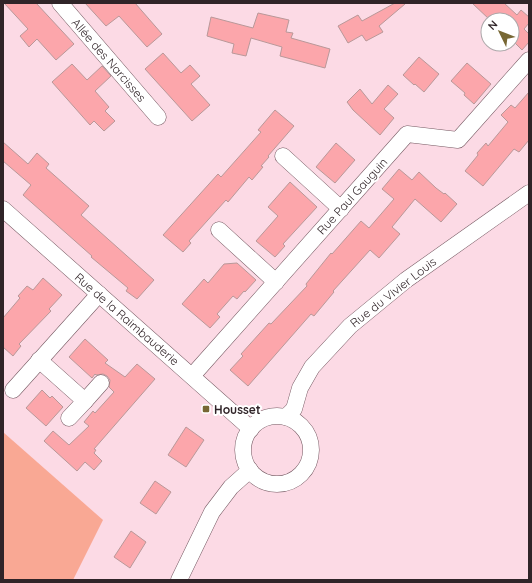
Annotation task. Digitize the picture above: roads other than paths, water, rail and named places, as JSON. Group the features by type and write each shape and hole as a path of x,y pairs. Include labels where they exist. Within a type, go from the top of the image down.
{"street":[{"name":"Allée des Narcisses","path":"60,3 158,117"},
{"name":"Rue Paul Gauguin","path":"192,376 407,134 458,140 529,60"},
{"path":"283,156 341,209"},
{"name":"Rue du Vivier Louis","path":"286,417 294,409 300,388 312,367 350,326 400,284 529,193"},
{"name":"Rue de la Raimbauderie","path":"3,209 251,429"},
{"path":"220,230 276,282"},
{"path":"13,390 99,294"},
{"path":"39,360 85,401"},
{"path":"69,418 101,383"},
{"path":"279,416 286,417 295,421 307,434 311,452 309,461 305,469 291,481 273,483 264,481 250,470 246,463 243,449 247,435 251,429 263,419 279,416"},
{"path":"179,580 212,512 228,491 250,470"}],"place":[{"name":"Housset","path":"206,409"}]}
